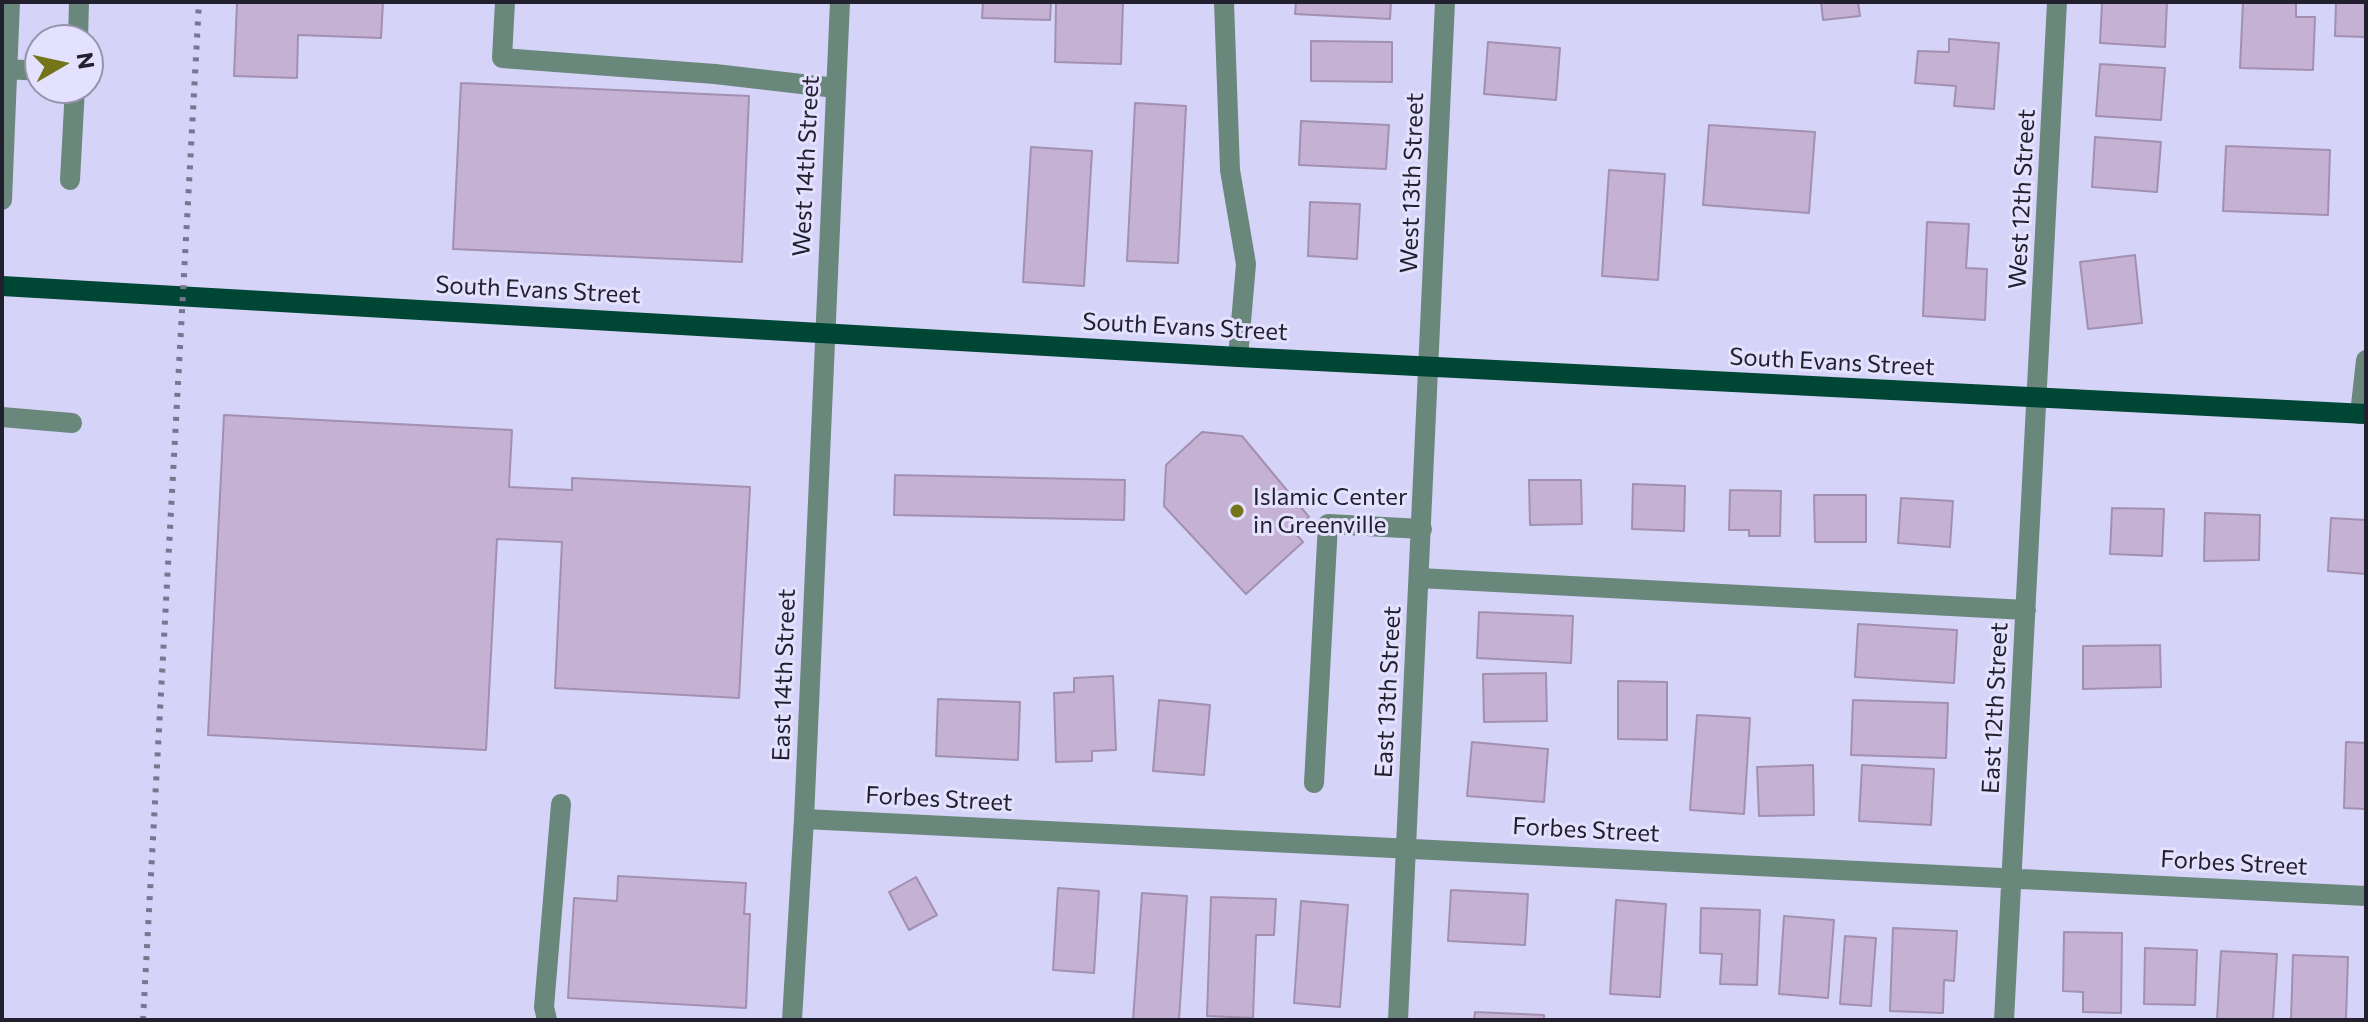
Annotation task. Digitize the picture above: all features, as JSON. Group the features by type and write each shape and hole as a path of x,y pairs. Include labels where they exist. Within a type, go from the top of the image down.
{"main road":[{"name":"South Evans Street","path":"2,286 1238,357 2363,414"}],"street":[{"path":"2,200 10,2"},
{"path":"78,24 79,2"},
{"path":"505,2 502,58 715,74 836,88"},
{"name":"West 14th Street","path":"824,332 840,2"},
{"path":"1224,2 1230,170 1246,264 1238,357"},
{"name":"West 13th Street","path":"1430,367 1445,2"},
{"name":"West 12th Street","path":"2038,398 2057,2"},
{"path":"8,69 24,70"},
{"path":"70,180 74,104"},
{"name":"East 14th Street","path":"792,1020 804,819 824,332"},
{"path":"2363,414 2366,360"},
{"name":"East 13th Street","path":"1398,1020 1430,367"},
{"name":"East 12th Street","path":"2004,1020 2038,398"},
{"path":"2,417 72,423"},
{"path":"1314,783 1328,524 1422,529"},
{"path":"1419,578 2026,610"},
{"path":"547,1020 544,1007 561,804"},
{"name":"Forbes Street","path":"804,819 2366,896"}],"building":[{"path":"237,2 383,2 381,38 298,35 297,78 234,76"},
{"path":"983,2 1051,2 1050,20 982,18"},
{"path":"1056,2 1123,2 1121,64 1055,62"},
{"path":"1296,2 1391,2 1390,19 1295,14"},
{"path":"1821,2 1858,2 1860,16 1823,20"},
{"path":"2102,2 2167,2 2165,47 2100,43"},
{"path":"2243,2 2296,2 2296,17 2315,17 2313,70 2240,68"},
{"path":"2336,2 2366,2 2366,37 2335,36"},
{"path":"1949,39 1999,43 1994,109 1954,106 1956,86 1915,83 1918,51 1949,52"},
{"path":"1311,41 1392,42 1392,82 1311,81"},
{"path":"1488,42 1560,48 1556,100 1484,94"},
{"path":"2100,64 2165,68 2161,120 2096,116"},
{"path":"461,83 749,96 742,262 453,249"},
{"path":"1135,103 1186,106 1178,263 1127,261"},
{"path":"1301,121 1389,125 1386,169 1299,165"},
{"path":"1709,125 1815,132 1809,213 1703,205"},
{"path":"2095,137 2161,142 2157,192 2092,187"},
{"path":"2226,146 2330,150 2328,215 2223,211"},
{"path":"1031,147 1092,151 1084,286 1023,282"},
{"path":"1609,170 1665,174 1658,280 1602,276"},
{"path":"1310,202 1360,204 1357,259 1308,256"},
{"path":"1927,222 1969,224 1966,268 1987,269 1985,320 1923,316"},
{"path":"2135,255 2142,323 2088,329 2080,262"},
{"path":"224,415 512,430 509,487 572,490 572,478 750,487 739,698 555,688 562,542 497,539 486,750 208,735"},
{"name":"Islamic Center in Greenville","path":"1202,432 1242,436 1309,517 1294,532 1303,542 1246,594 1164,506 1166,465"},
{"path":"895,475 1125,480 1124,520 894,515"},
{"path":"1529,480 1581,480 1582,524 1530,525"},
{"path":"1633,484 1685,486 1684,531 1632,529"},
{"path":"1730,490 1781,491 1780,536 1749,536 1749,530 1729,530"},
{"path":"1814,495 1866,495 1866,542 1815,542"},
{"path":"1901,498 1953,501 1950,547 1898,543"},
{"path":"2112,508 2164,509 2162,556 2110,554"},
{"path":"2205,513 2260,515 2259,560 2204,561"},
{"path":"2331,518 2366,520 2366,574 2328,571"},
{"path":"1479,612 1573,616 1571,663 1477,658"},
{"path":"1858,624 1957,630 1954,683 1855,677"},
{"path":"2160,645 2161,687 2083,689 2083,646"},
{"path":"1546,673 1547,721 1484,722 1483,674"},
{"path":"1113,676 1116,750 1092,751 1092,761 1056,762 1054,693 1074,692 1074,678"},
{"path":"1618,681 1667,682 1667,740 1618,739"},
{"path":"938,699 1020,702 1018,760 936,756"},
{"path":"1159,700 1210,705 1204,775 1153,771"},
{"path":"1853,700 1948,703 1946,758 1851,755"},
{"path":"1697,715 1750,718 1744,814 1690,810"},
{"path":"1472,742 1548,749 1544,802 1467,796"},
{"path":"2346,742 2366,743 2366,809 2344,808"},
{"path":"1813,765 1814,815 1759,816 1757,767"},
{"path":"1862,765 1934,769 1931,825 1859,821"},
{"path":"618,876 746,883 744,914 750,914 746,1008 568,998 574,898 617,901"},
{"path":"916,877 937,915 909,930 889,892"},
{"path":"1058,888 1099,891 1094,973 1053,970"},
{"path":"1451,890 1528,894 1525,945 1448,941"},
{"path":"1142,893 1187,896 1179,1020 1133,1020"},
{"path":"1211,897 1276,899 1274,935 1256,935 1253,1018 1207,1016"},
{"path":"1616,900 1666,904 1660,997 1610,994"},
{"path":"1301,901 1348,905 1340,1007 1294,1003"},
{"path":"1701,908 1760,910 1757,985 1720,984 1722,954 1700,953"},
{"path":"1784,916 1834,920 1828,998 1779,994"},
{"path":"1893,928 1957,931 1954,981 1944,980 1943,1013 1890,1011"},
{"path":"2064,932 2122,933 2121,1013 2083,1012 2083,992 2063,991"},
{"path":"1845,936 1876,938 1871,1006 1840,1004"},
{"path":"2145,948 2197,950 2195,1005 2144,1004"},
{"path":"2221,951 2277,954 2273,1020 2217,1020"},
{"path":"2293,955 2348,957 2346,1020 2291,1020"},
{"path":"1475,1012 1544,1015 1544,1020 1474,1020"}],"railway":[{"path":"143,1020 199,2"}],"place":[{"name":"Islamic Center in Greenville","path":"1237,511"}]}
